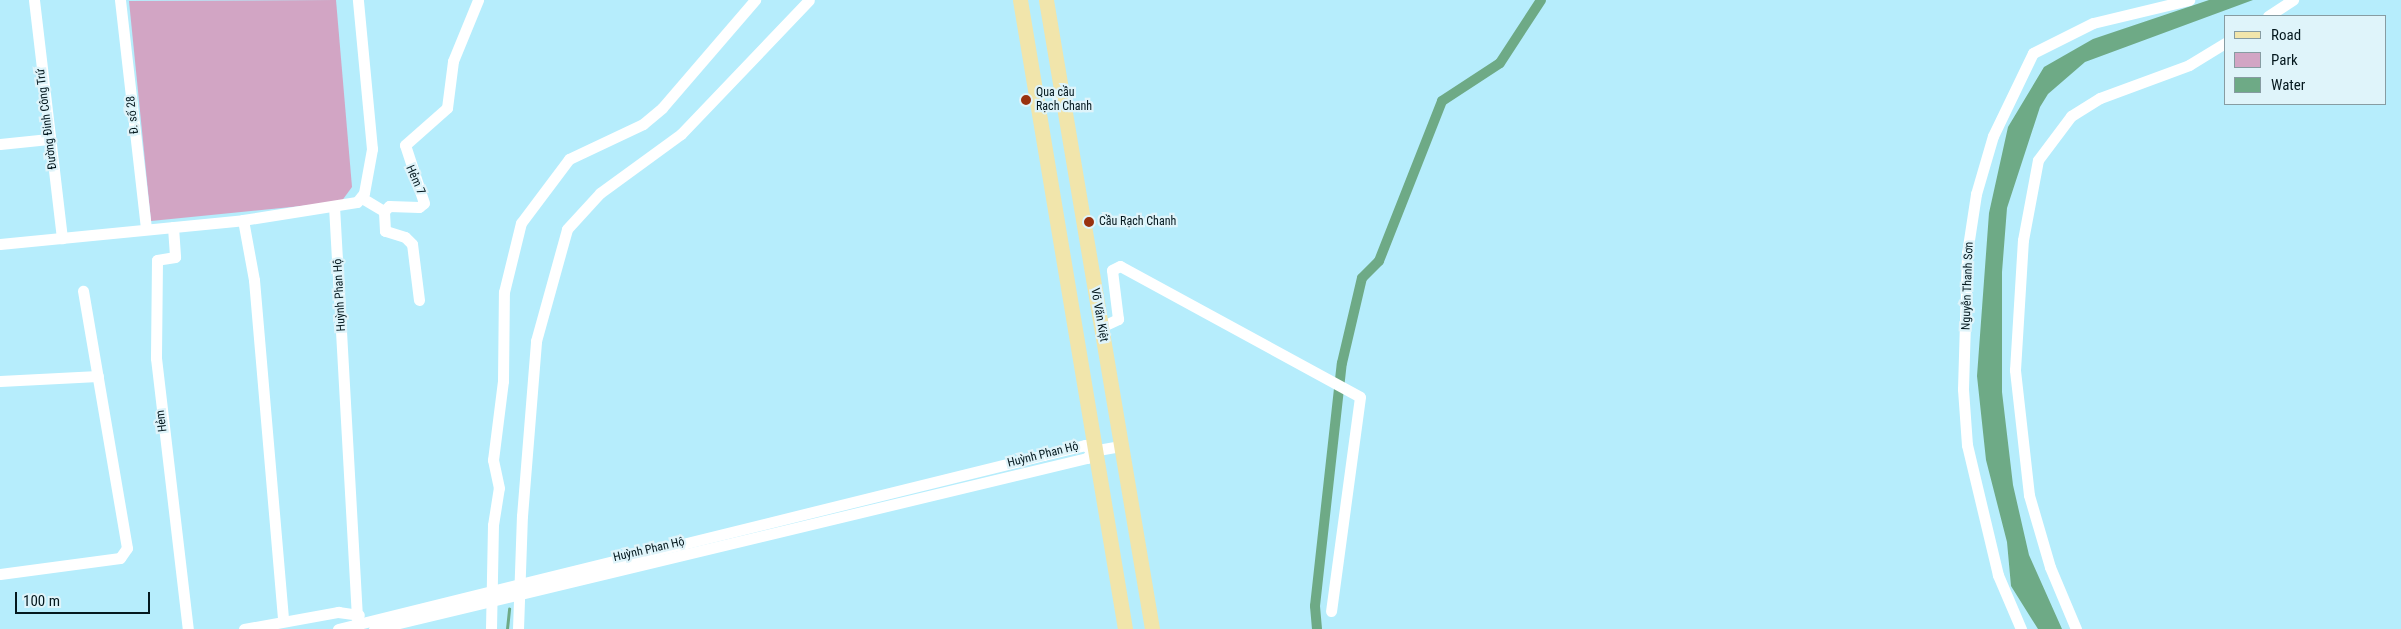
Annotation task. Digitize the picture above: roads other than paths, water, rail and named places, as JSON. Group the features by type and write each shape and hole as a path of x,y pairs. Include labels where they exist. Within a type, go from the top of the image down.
{"main road":[{"name":"Võ Văn Kiệt","path":"1020,0 1125,629"},
{"name":"Võ Văn Kiệt","path":"1046,0 1152,629"}],"street":[{"name":"Đường Đinh Công Trứ","path":"34,0 62,238"},
{"name":"Đ. số 28","path":"120,0 146,230"},
{"path":"358,0 372,134 362,198"},
{"name":"Hẻm 7","path":"384,211 389,206 419,207 424,203 405,145 447,108 453,61 478,0"},
{"path":"491,629 493,525 499,488 493,460 503,381 504,292 522,223 569,159 643,124 662,108 755,0"},
{"path":"518,629 536,341 567,229 600,193 681,134 809,0"},
{"name":"Nguyễn Thanh Sơn","path":"2021,629 1998,575 1967,445 1963,389 1967,253 1976,194 1993,136 2033,53 2093,23 2189,0"},
{"path":"2270,15 2293,0"},
{"path":"2076,629 2050,567 2030,495 2015,370 2023,240 2038,160 2071,116 2100,98 2189,65 2224,45"},
{"path":"0,144 49,139"},
{"path":"0,244 243,220 334,206 362,198 384,211 385,231 412,244 419,300"},
{"name":"Huỳnh Phan Hộ","path":"334,206 359,622"},
{"path":"243,220 254,280 284,619"},
{"name":"Hẻm","path":"173,227 175,257 157,260 156,358 188,629"},
{"path":"1101,327 1118,319 1112,270 1120,266 1360,397 1361,404 1331,611"},
{"path":"0,574 120,558 127,548 83,291"},
{"path":"0,381 98,376"},
{"name":"Huỳnh Phan Hộ","path":"338,629 359,622 493,596 520,597 1086,458 1094,450 1085,445 521,583 493,596 374,629"},
{"path":"1094,450 1121,446"},
{"path":"244,629 284,619 338,612 359,622"}],"water":[{"path":"2209,0 2253,0 2085,62 2048,94 2040,107 2007,208 2002,272 2002,392 2013,485 2029,555 2062,629 2038,629 2011,586 2007,542 1986,460 1977,376 1989,213 2008,127 2044,67 2093,39"}],"waterway":[{"path":"1317,629 1315,606 1342,363 1362,278 1379,261 1442,101 1500,63 1541,0"},
{"path":"507,629 509,609"}],"place":[{"name":"Qua cầu Rạch Chanh","path":"1026,100"},
{"name":"Cầu Rạch Chanh","path":"1089,222"}]}
